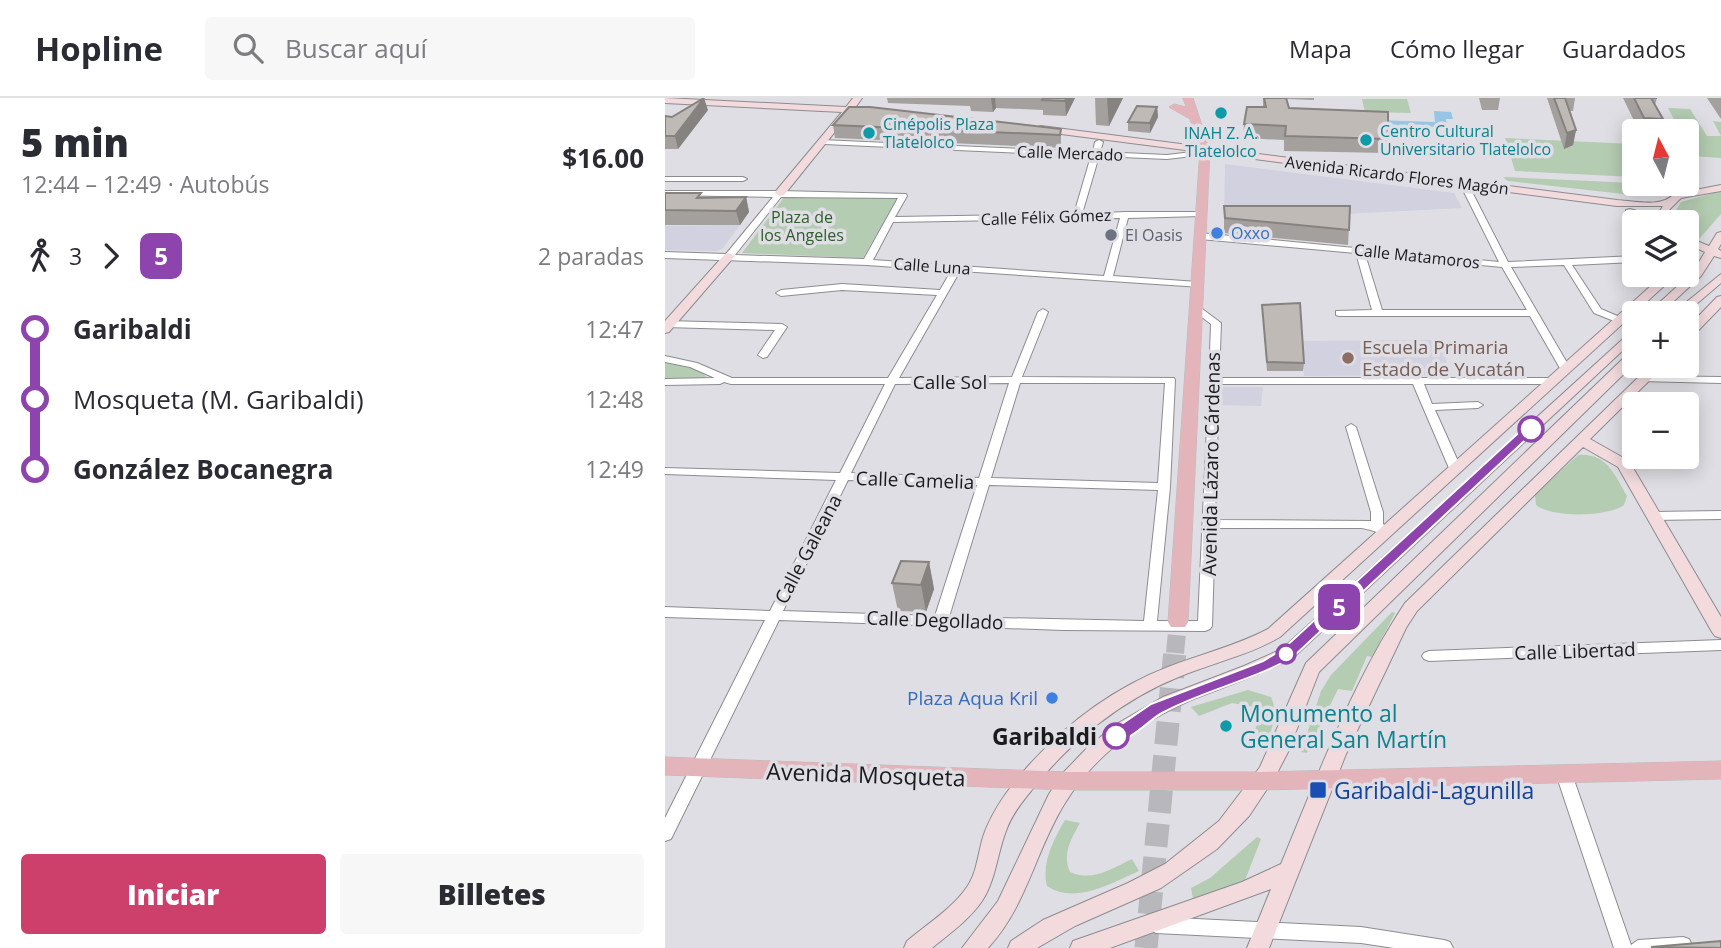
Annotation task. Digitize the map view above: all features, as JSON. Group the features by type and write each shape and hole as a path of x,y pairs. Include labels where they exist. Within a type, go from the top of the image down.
{"main road":[{"path":"780,194 858,98"},
{"name":"Avenida Lázaro Cárdenas","path":"1178,622 1205,153 1188,98"},
{"path":"665,102 874,114"},
{"path":"1174,107 1181,108 1196,119"},
{"name":"Avenida Ricardo Flores Magón","path":"1622,211 1027,130 1617,203 1653,205 1670,202 1691,192 1721,188"},
{"path":"1666,210 1670,202"},
{"path":"1667,301 1716,253 1721,235"},
{"path":"666,326 729,256"},
{"path":"1693,301 1721,276"},
{"path":"915,948 961,911 976,892 998,825 1027,781 1073,733 1111,704 1149,682 1248,647 1274,633 1381,528 1455,468 1656,287"},
{"path":"1699,323 1721,300"},
{"path":"973,948 1005,914 1050,809 1068,782 1101,748 1156,709 1268,664 1288,653 1622,344"},
{"path":"1019,948 1058,921 1161,877 1224,829 1276,756 1300,689 1312,668 1622,368"},
{"path":"1262,940 1325,780 1398,627 1411,607 1644,379"},
{"path":"1581,440 1624,464 1721,632"},
{"name":"Avenida Mosqueta","path":"665,766 1068,782 1260,782 1721,770"},
{"path":"1081,948 1142,924 1249,889 1289,870"}],"street":[{"name":"Calle Mercado","path":"824,142 1167,157 1189,154"},
{"path":"1078,215 1100,142"},
{"path":"665,179 743,179 731,193"},
{"path":"1467,190 1505,265 1565,368"},
{"path":"665,192 903,196 867,262"},
{"path":"729,256 780,194"},
{"path":"1108,279 1125,214"},
{"name":"Calle Félix Gómez","path":"891,220 1202,214"},
{"name":"Calle Matamoros","path":"1200,236 1505,265 1622,260"},
{"path":"1360,251 1378,313"},
{"name":"Calle Luna","path":"665,255 867,262 1198,285"},
{"path":"1566,262 1597,311 1619,320"},
{"name":"Calle Galeana","path":"665,834 891,382 957,268"},
{"path":"781,293 842,287 943,293"},
{"name":"Avenida Lázaro Cárdenas","path":"1198,310 1216,323 1205,626"},
{"path":"941,620 1015,382 1043,312"},
{"path":"1339,313 1532,313"},
{"path":"666,326 782,327 763,355"},
{"name":"Calle Sol","path":"665,359 694,365 731,381"},
{"path":"1644,379 1721,380"},
{"path":"1150,626 1164,487 1170,380"},
{"name":"Calle Sol","path":"665,382 1170,380"},
{"path":"1212,381 1552,382"},
{"path":"1417,381 1455,468"},
{"path":"1428,407 1478,405"},
{"path":"1210,524 1381,528 1351,427"},
{"name":"Calle Camelia","path":"665,471 1164,487"},
{"path":"1652,516 1721,515"},
{"name":"Calle Degollado","path":"665,611 1205,626"},
{"name":"Calle Libertad","path":"1429,656 1721,645"},
{"path":"1564,774 1623,948"},
{"path":"1142,924 1262,940 1361,935 1444,948"},
{"path":"1638,948 1707,943"}],"shaded area":[{"path":"1225,164 1454,193 1462,208 1224,220"},
{"path":"665,225 740,225 723,248 717,251 665,250"},
{"name":"Escuela Primaria Estado de Yucatán","path":"1438,340 1452,375 1304,376 1302,341"},
{"path":"1222,387 1263,387 1261,406 1220,405"}],"green space":[{"path":"1362,99 1407,99 1411,113 1365,112"},
{"path":"1668,108 1690,109 1696,119 1674,119"},
{"path":"1713,121 1721,122 1721,136"},
{"path":"1699,123 1707,136 1721,136 1721,158 1699,157"},
{"path":"1505,138 1622,143 1622,176 1515,171"},
{"path":"1503,177 1622,182 1622,194 1508,181"},
{"path":"1721,191 1721,214 1699,239 1699,210 1676,210 1681,202"},
{"name":"Plaza de los Angeles","path":"785,196 898,197 863,258 742,253"},
{"path":"665,360 701,371 709,380 665,380"},
{"path":"1578,455 1596,457 1609,466 1627,496 1624,505 1606,512 1567,514 1536,505 1535,495"},
{"path":"1392,612 1395,613 1372,657 1367,656 1352,691 1338,689 1307,753 1301,752 1321,691 1331,675"},
{"path":"1248,690 1271,697 1273,703 1273,723 1263,750 1248,746 1258,722 1253,707 1232,703 1199,716 1191,707"},
{"path":"1065,820 1080,823 1067,853 1070,872 1094,875 1132,859 1139,871 1081,893 1058,891 1047,886 1047,860"},
{"path":"1257,837 1261,839 1244,883 1193,899 1191,888 1210,878"}],"water":[{"path":"1434,111 1451,112 1453,119 1446,119 1447,127 1386,126 1345,119 1435,122"}],"building":[{"path":"704,98 675,136 665,136 665,116 672,117"},
{"path":"1066,98 1065,101 1042,100"},
{"path":"1264,98 1286,98 1289,108 1388,112 1388,139 1285,136 1286,126 1244,124 1247,107 1266,107"},
{"path":"1554,98 1565,98 1576,130 1567,133"},
{"path":"1634,98 1651,98 1663,119 1644,118"},
{"path":"1137,106 1157,107 1150,123 1128,122"},
{"path":"849,107 870,107 1061,129 1060,135 833,125"},
{"path":"665,193 701,193 697,198 746,197 736,211 665,210"},
{"path":"1224,206 1350,206 1349,230 1225,218"},
{"path":"1300,303 1304,363 1267,362 1262,305"},
{"path":"901,561 929,562 921,585 892,583"},
{"path":"1721,941 1721,948 1651,947"}],"tunnel":[{"path":"1175,653 1178,622"},
{"path":"1146,948 1175,651"}],"bus line":[{"name":"5","path":"1116,736 1136,721 1182,696 1243,675 1288,653 1531,429"}],"place":[{"name":"INAH Z. A. Tlatelolco","path":"1221,113"},
{"name":"Cinépolis Plaza Tlatelolco","path":"869,133"},
{"name":"Centro Cultural Universitario Tlatelolco","path":"1366,140"},
{"name":"Oxxo","path":"1217,233"},
{"name":"El Oasis","path":"1111,235"},
{"name":"Escuela Primaria Estado de Yucatán","path":"1348,358"},
{"name":"Plaza Aqua Kril","path":"1052,698"},
{"name":"Monumento al General San Martín","path":"1226,726"},
{"name":"Garibaldi","path":"1116,736"},
{"name":"Garibaldi-Lagunilla","path":"1318,790"}]}
